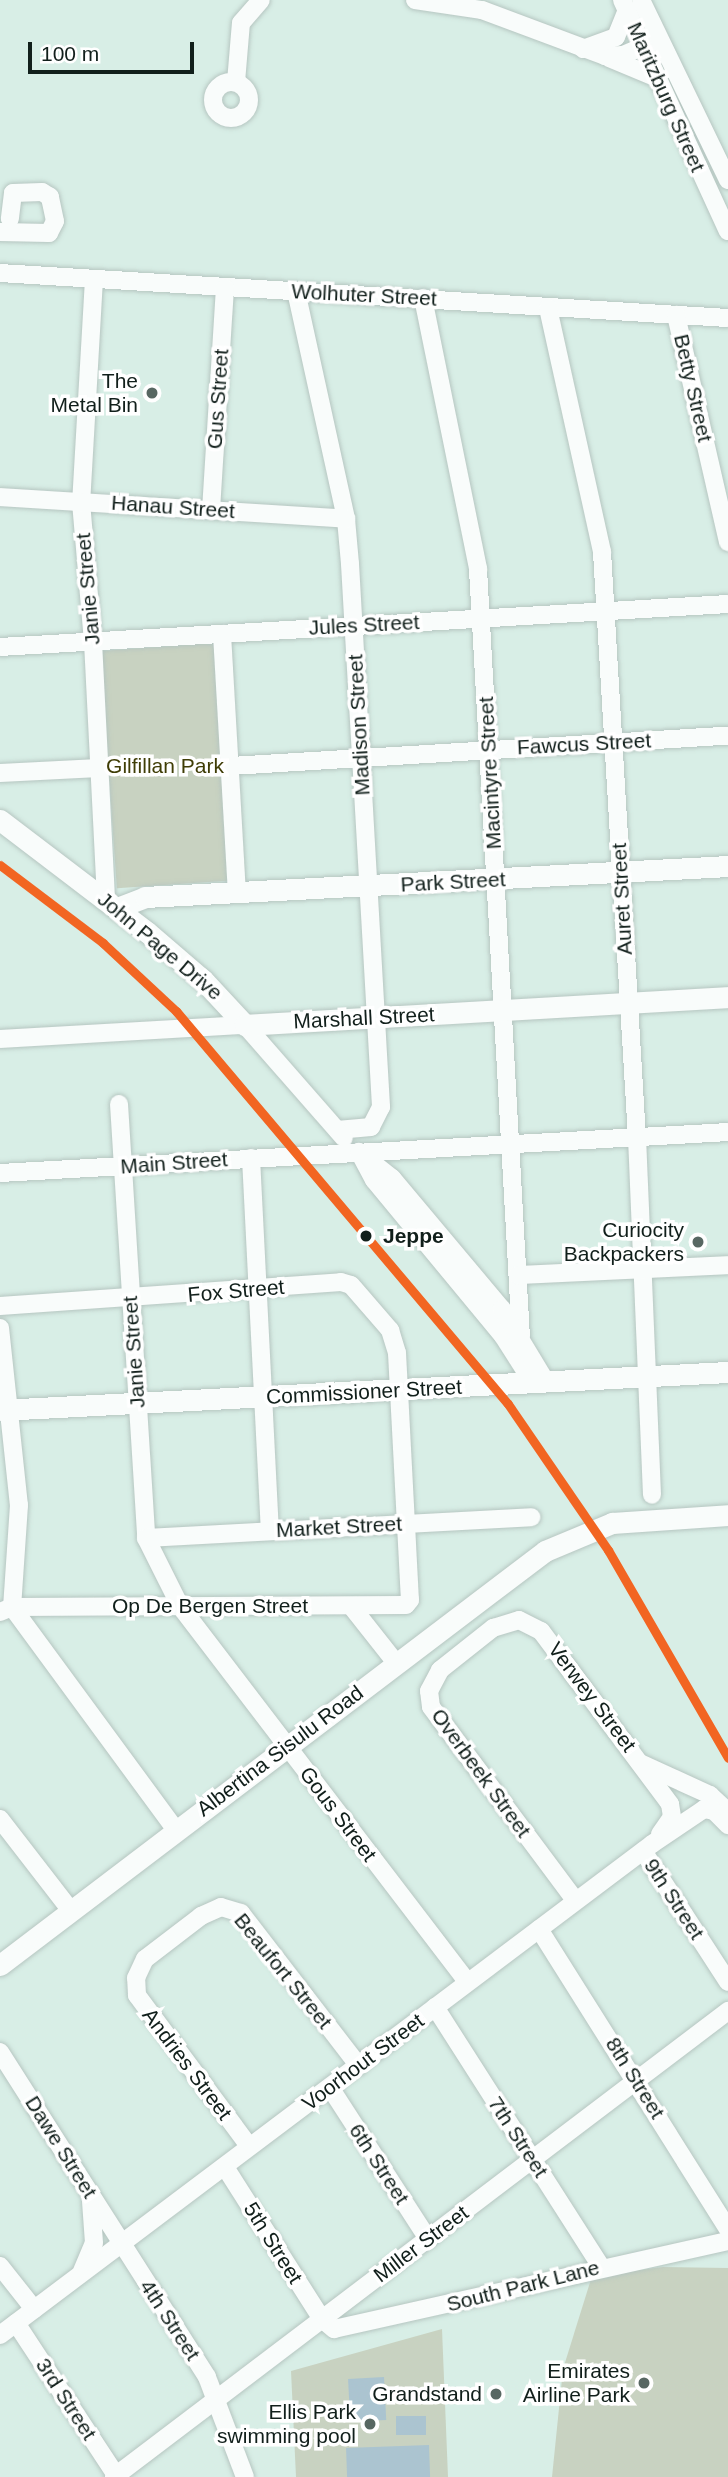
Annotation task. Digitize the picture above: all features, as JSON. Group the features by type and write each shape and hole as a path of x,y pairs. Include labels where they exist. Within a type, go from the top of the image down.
{"main road":[{"name":"John Page Drive","path":"0,820 112,904 203,980 235,1025"},
{"name":"Park Street","path":"112,904 145,897 728,866"},
{"path":"147,932 156,910 178,897"},
{"name":"Marshall Street","path":"235,1025 728,997"},
{"name":"Commissioner Street","path":"3,1409 138,1406 728,1372"},
{"name":"Albertina Sisulu Road","path":"0,1965 396,1663 564,1541 612,1523 728,1515"}],"street":[{"path":"236,82 242,20 261,0"},
{"path":"415,0 482,10 579,50 605,56 657,78"},
{"path":"579,50 616,37 630,3"},
{"name":"Maritzburg Street","path":"630,3 728,180"},
{"path":"605,56 651,43"},
{"name":"Maritzburg Street","path":"651,43 657,78 728,231"},
{"name":"Wolhuter Street","path":"0,273 728,318"},
{"name":"Janie Street","path":"94,279 80,502 93,642 99,768 112,904"},
{"name":"Gus Street","path":"211,510 225,288"},
{"name":"Madison Street","path":"296,291 346,519 376,1017 380,1114 366,1129 337,1130"},
{"name":"Macintyre Street","path":"423,298 473,532 489,750 521,1337"},
{"path":"705,317 728,307"},
{"name":"Auret Street","path":"548,308 600,536 637,1137 652,1495"},
{"name":"Betty Street","path":"676,316 728,542"},
{"name":"Hanau Street","path":"0,497 346,519"},
{"name":"Jules Street","path":"0,647 728,604"},
{"path":"222,634 237,894"},
{"name":"Fawcus Street","path":"231,766 728,736"},
{"path":"0,774 99,768"},
{"name":"Marshall Street","path":"0,1039 235,1025"},
{"name":"John Page Drive","path":"235,1025 337,1130 374,1180 503,1336 534,1383"},
{"name":"Janie Street","path":"119,1104 146,1538"},
{"path":"512,1143 728,1132"},
{"name":"Main Street","path":"0,1173 512,1143"},
{"name":"John Page Drive","path":"354,1153 392,1178 521,1337 534,1383"},
{"path":"256,1157 270,1531"},
{"path":"518,1275 728,1265"},
{"name":"Fox Street","path":"0,1306 260,1291 341,1282 351,1285 390,1330 401,1390"},
{"path":"0,1328 3,1409 17,1471 9,1544 6,1609 176,1830"},
{"path":"401,1390 407,1523"},
{"name":"Market Street","path":"146,1538 531,1517"},
{"name":"Op De Bergen Street","path":"6,1609 408,1604 407,1523"},
{"name":"Gous Street","path":"146,1538 180,1606 467,1981"},
{"path":"351,1606 396,1663"},
{"name":"Overbeek Street","path":"541,1630 519,1620 494,1628 440,1670 429,1699 439,1721 575,1900"},
{"name":"Verwey Street","path":"541,1630 642,1764 672,1812 668,1824 648,1847"},
{"name":"Verwey Street","path":"642,1764 722,1806"},
{"name":"Voorhout Street","path":"0,2335 225,2167 249,2146 331,2089 467,1981 648,1847 704,1809 714,1811 728,1825"},
{"path":"0,1819 71,1911"},
{"name":"9th Street","path":"648,1847 728,1983"},
{"name":"Beaufort Street","path":"136,1978 150,1954 190,1924 214,1908 232,1908 241,1913 359,2066"},
{"name":"8th Street","path":"539,1929 636,2079 728,2229"},
{"name":"Andries Street","path":"136,1978 140,2001 249,2146"},
{"name":"7th Street","path":"435,2007 601,2267"},
{"name":"Miller Street","path":"115,2476 728,2011"},
{"name":"Dawe Street","path":"0,2052 121,2244"},
{"name":"6th Street","path":"331,2089 428,2239"},
{"name":"5th Street","path":"225,2167 322,2319"},
{"path":"79,2277 94,2243 89,2193"},
{"name":"South Park Lane","path":"322,2319 329,2328 347,2328 601,2267 728,2241"},
{"name":"4th Street","path":"121,2244 216,2398 245,2477"},
{"path":"0,2266 34,2309"},
{"name":"3rd Street","path":"16,2323 115,2476"}],"green space":[{"name":"Gilfillan Park","path":"214,643 231,880 117,888 100,651"},
{"name":"Emirates Airline Park","path":"663,2267 728,2268 728,2477 552,2477 563,2369 592,2276"},
{"name":"Ellis Park swimming pool","path":"442,2329 448,2477 296,2477 291,2371"}],"water":[{"path":"384,2377 386,2420 350,2422 348,2379"},
{"path":"396,2416 426,2416 426,2435 396,2435"},
{"path":"429,2445 430,2477 347,2477 346,2448"}],"transit line":[{"path":"0,865 103,943 176,1011 508,1404 608,1550 728,1758"}],"place":[{"name":"The Metal Bin","path":"152,393"},
{"name":"Jeppe","path":"366,1236"},
{"name":"Curiocity Backpackers","path":"698,1242"},
{"name":"Emirates Airline Park","path":"644,2383"},
{"name":"Grandstand","path":"496,2394"},
{"name":"Ellis Park swimming pool","path":"370,2424"}]}
